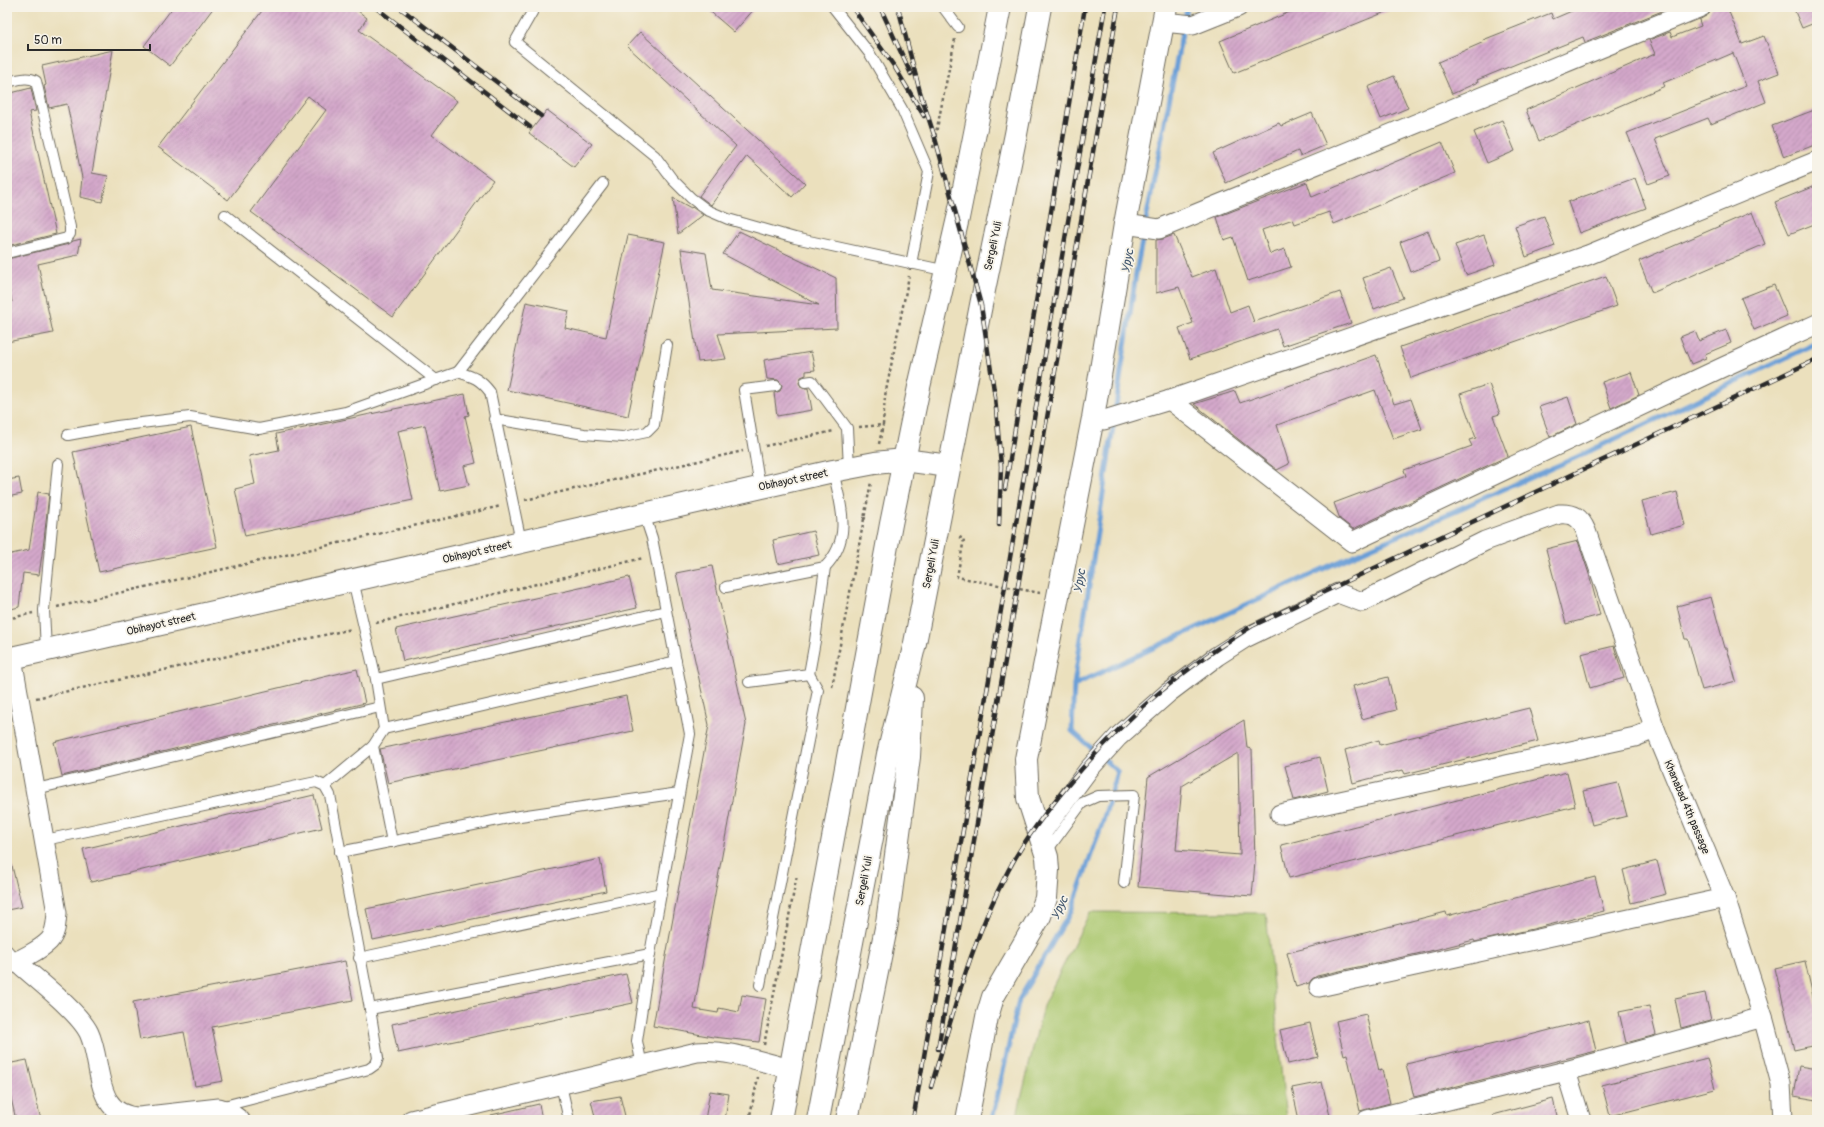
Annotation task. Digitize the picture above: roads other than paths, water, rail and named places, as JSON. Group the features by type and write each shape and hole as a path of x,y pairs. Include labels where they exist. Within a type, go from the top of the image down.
{"main road":[{"path":"781,1120 904,460 947,271 1000,7"},
{"name":"Sergeli Yuli","path":"818,1120 888,754 915,643 1040,7"},
{"path":"967,1120 986,1017 993,997 1025,944 1044,907 1048,877 1043,843 1028,798 1026,759 1058,597 1107,417 1125,224 1165,15"},
{"name":"Obihayot street","path":"10,659 841,469 904,460 949,466"},
{"path":"847,1120 886,923 897,850 909,757 915,643"}],"street":[{"path":"1165,15 1193,25 1238,7"},
{"path":"1125,224 1159,229 1701,7"},
{"path":"1107,417 1170,400 1588,255 1817,161"},
{"path":"1170,400 1352,542 1817,324"},
{"name":"Khanabad 4th passage","path":"1043,843 1089,769 1118,737 1190,676 1245,638 1338,593 1362,602 1485,541 1559,514 1571,515 1582,521 1655,730 1725,898 1763,1017 1781,1084 1783,1120"},
{"path":"10,659 20,702 57,904 56,924 49,940 10,959 76,1016 89,1033 105,1093 111,1106 116,1110 127,1115 139,1117 215,1108 224,1109 240,1120"},
{"path":"1280,814 1635,737 1655,730"},
{"path":"1319,987 1725,898"},
{"path":"1367,1120 1566,1071 1763,1017"},
{"path":"411,1120 642,1066 688,1053 707,1051 726,1053 790,1069"},
{"path":"1566,1071 1581,1120"}],"lane":[{"path":"535,7 515,42 655,156 672,179 707,210 728,219 796,238 947,271"},
{"path":"833,7 874,61 902,109 929,172 911,264"},
{"path":"943,7 958,27"},
{"path":"7,82 31,78 36,81 70,227 70,234 67,238 7,252"},
{"path":"68,435 117,426 190,417 259,429 346,412 458,372 603,184"},
{"path":"225,215 436,380"},
{"path":"494,419 584,434 623,437 647,432 654,425 667,345"},
{"path":"458,372 472,376 482,382 490,392 494,404 494,419 521,542"},
{"path":"726,587 825,566 835,557 842,540 843,516 841,469 847,428 812,381 805,382"},
{"path":"760,487 744,390 776,386"},
{"path":"46,650 44,610 58,464"},
{"path":"642,1066 637,1041 650,954 690,734 652,538 644,514"},
{"path":"760,985 818,690 809,674 816,641 825,566"},
{"path":"325,786 373,746 384,729 376,679 353,580"},
{"path":"376,679 666,612"},
{"path":"384,729 676,661"},
{"path":"749,682 809,674"},
{"path":"36,789 380,707"},
{"path":"373,746 392,842"},
{"path":"45,840 316,782 325,786 330,795 359,958 370,1009 378,1058 376,1064 369,1069 215,1108"},
{"path":"340,852 514,817 679,793"},
{"path":"1043,843 1082,803 1098,796 1134,795 1124,883"},
{"path":"359,958 662,893"},
{"path":"370,1009 650,954"},
{"path":"561,1085 569,1120"}],"waterway":[{"name":"Урус","path":"1185,20 1187,7"},
{"name":"Урус","path":"1115,412 1137,267 1183,28"},
{"path":"1074,685 1325,568 1577,457 1817,343"},
{"name":"Урус","path":"992,1120 1019,1000 1071,911 1102,824 1118,772 1072,731 1074,685 1114,421"}],"railway":[{"path":"375,7 530,127"},
{"path":"399,7 541,116"},
{"path":"852,7 894,66 924,116"},
{"path":"880,7 911,74"},
{"path":"898,7 920,92 935,138 981,305 995,397 1001,466 999,525"},
{"path":"1005,489 1085,7"},
{"path":"913,1120 1105,7"},
{"path":"938,1049 1118,7"},
{"path":"931,1087 964,977 995,897 1014,860 1028,837 1068,785 1089,761 1131,718 1176,679 1225,643 1252,626 1817,359"}]}
